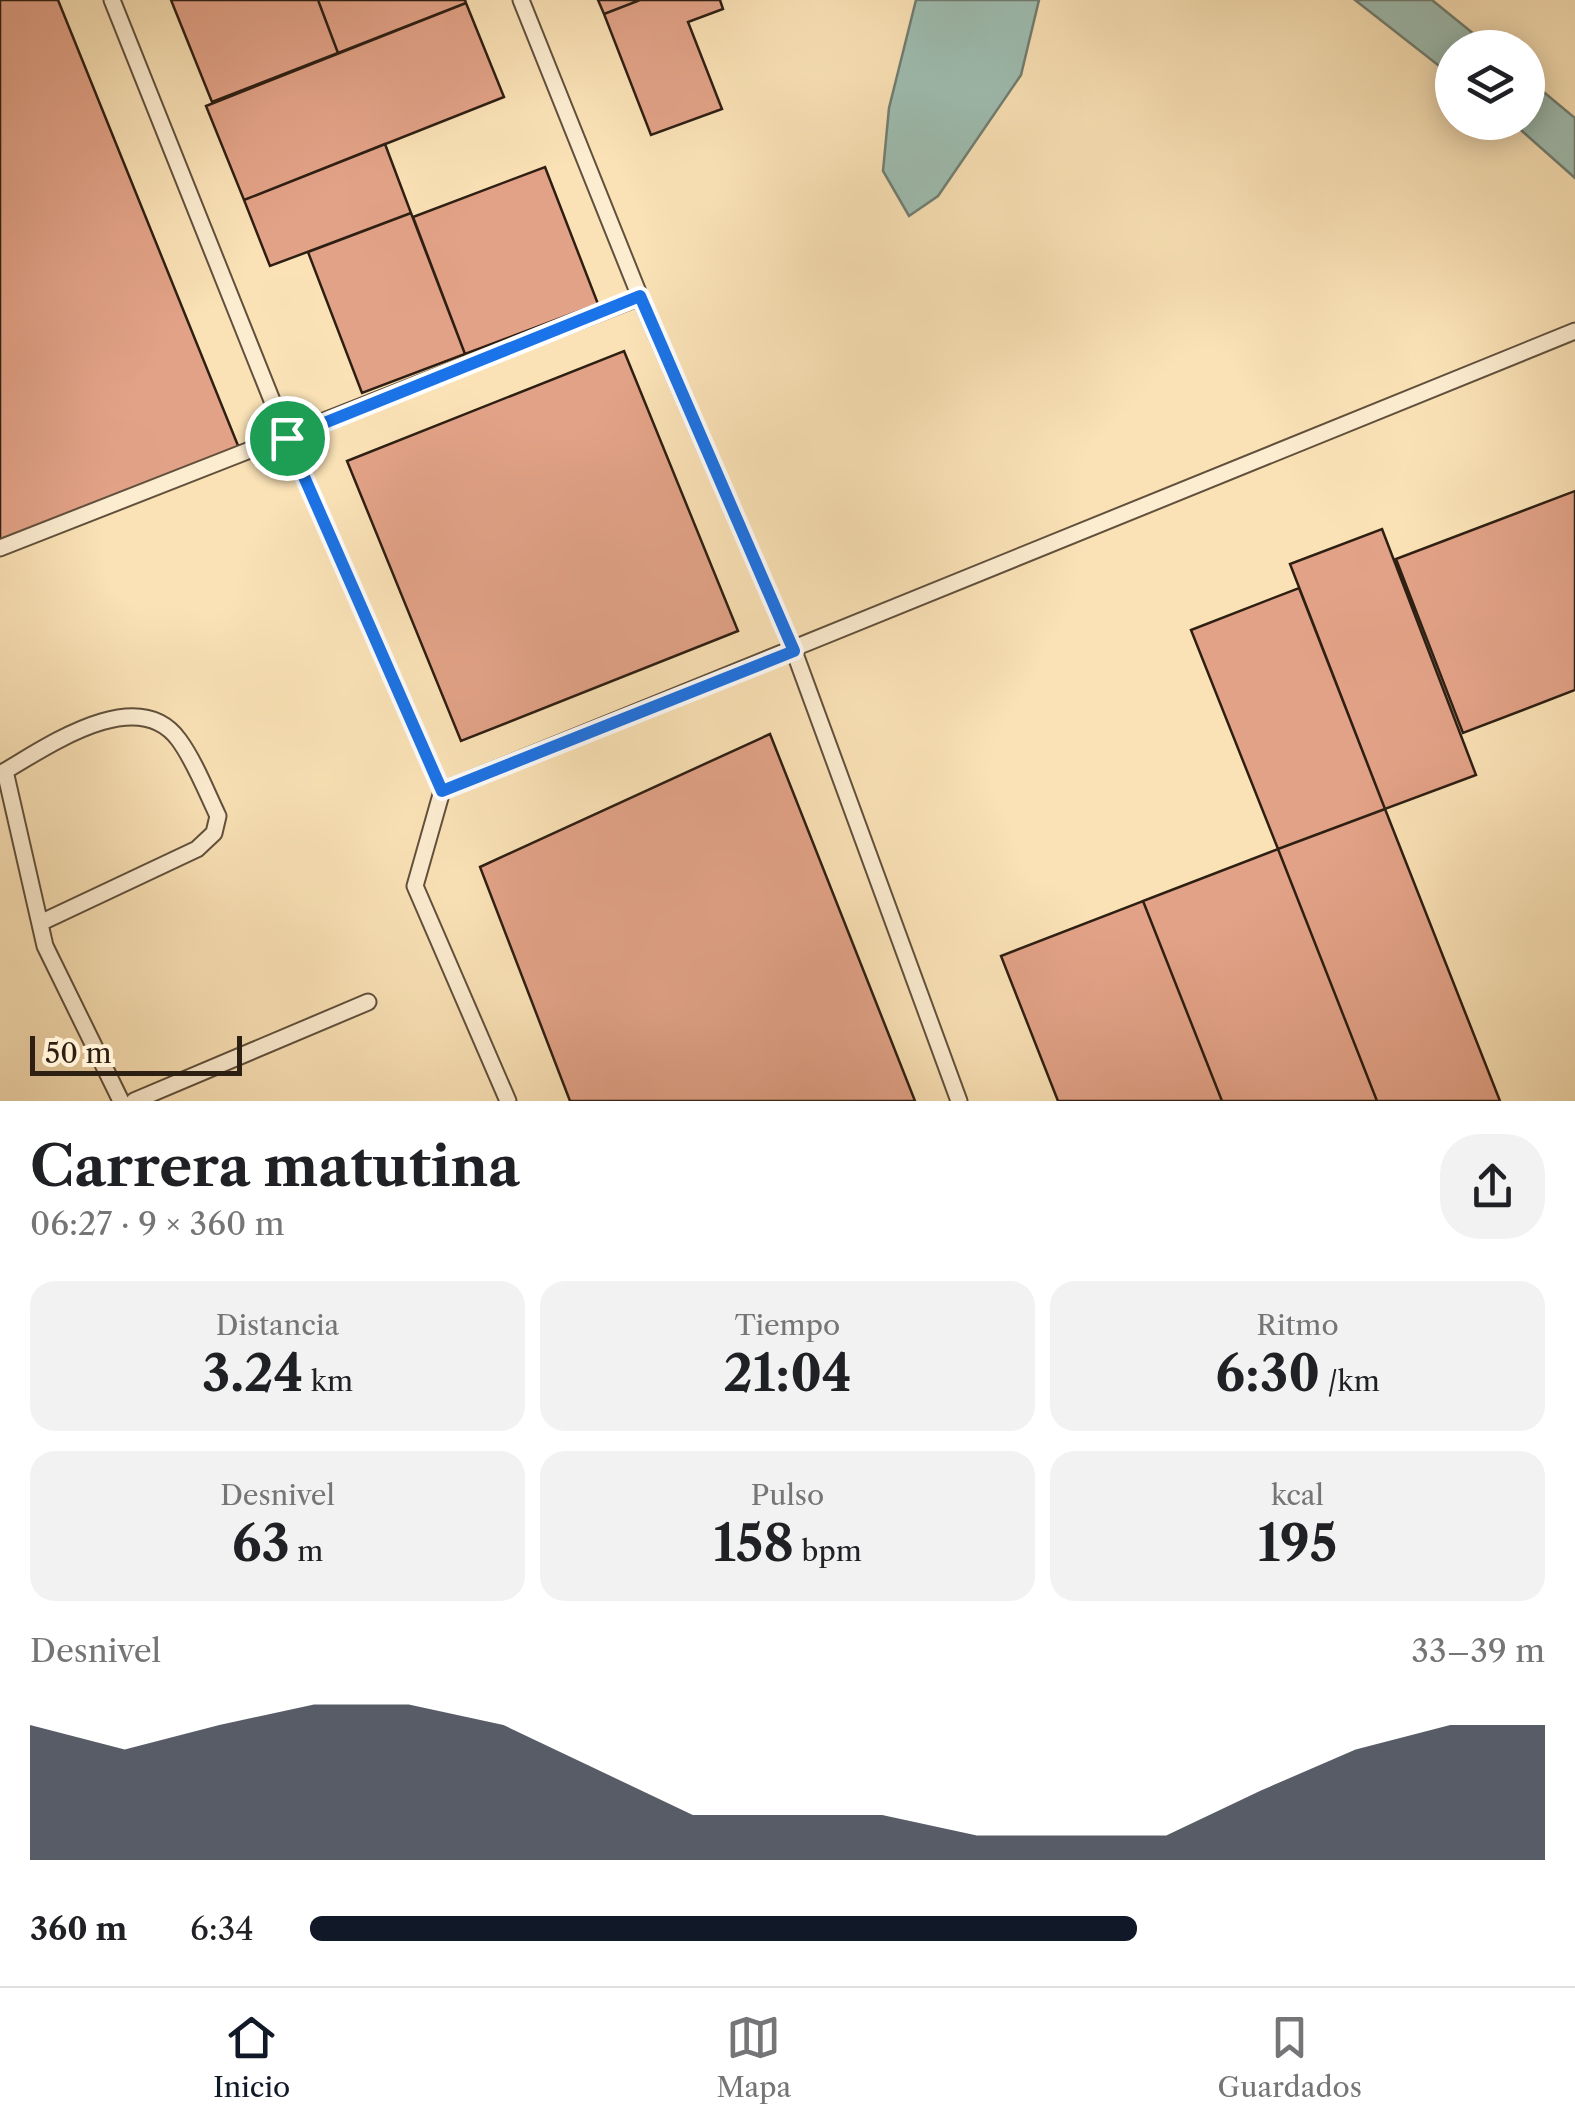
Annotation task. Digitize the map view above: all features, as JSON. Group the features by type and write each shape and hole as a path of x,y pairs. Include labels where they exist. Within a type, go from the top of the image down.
{"lane":[{"path":"112,0 287,438 442,791 414,886 508,1101"},
{"path":"520,0 640,296 794,651 959,1101"},
{"path":"0,548 640,296"},
{"path":"442,791 1575,331"},
{"path":"40,923 198,849 214,833 218,816 177,736 147,716 96,721 2,765 45,946 121,1101"},
{"path":"134,1101 368,1002"}],"shaded area":[{"path":"916,0 1039,0 1021,75 938,196 909,216 883,171 889,108"},
{"path":"1355,0 1432,0 1469,30 1435,30 1435,63"},
{"path":"1545,93 1575,118 1575,178 1532,140 1545,140"}],"building":[{"path":"0,0 58,0 239,448 0,542"},
{"path":"171,0 318,0 338,53 212,102"},
{"path":"318,0 465,0 466,3 338,53"},
{"path":"598,0 640,0 604,14"},
{"path":"640,0 720,0 723,9 688,22 722,109 651,135 604,14"},
{"path":"466,3 504,97 244,200 206,106"},
{"path":"385,144 411,213 270,266 244,200"},
{"path":"545,167 598,304 465,354 413,217"},
{"path":"411,213 465,354 362,393 308,252"},
{"path":"624,351 738,631 461,741 347,461"},
{"path":"1575,491 1575,690 1463,733 1396,559"},
{"path":"1382,529 1476,775 1385,809 1290,564"},
{"path":"1299,588 1385,809 1278,849 1191,630"},
{"path":"770,734 915,1101 570,1101 480,867"},
{"path":"1385,809 1500,1101 1377,1101 1278,849"},
{"path":"1278,849 1377,1101 1222,1101 1143,901"},
{"path":"1143,901 1222,1101 1058,1101 1001,956"}],"route":[{"path":"640,296 794,651 442,791 287,438 640,296"}]}
